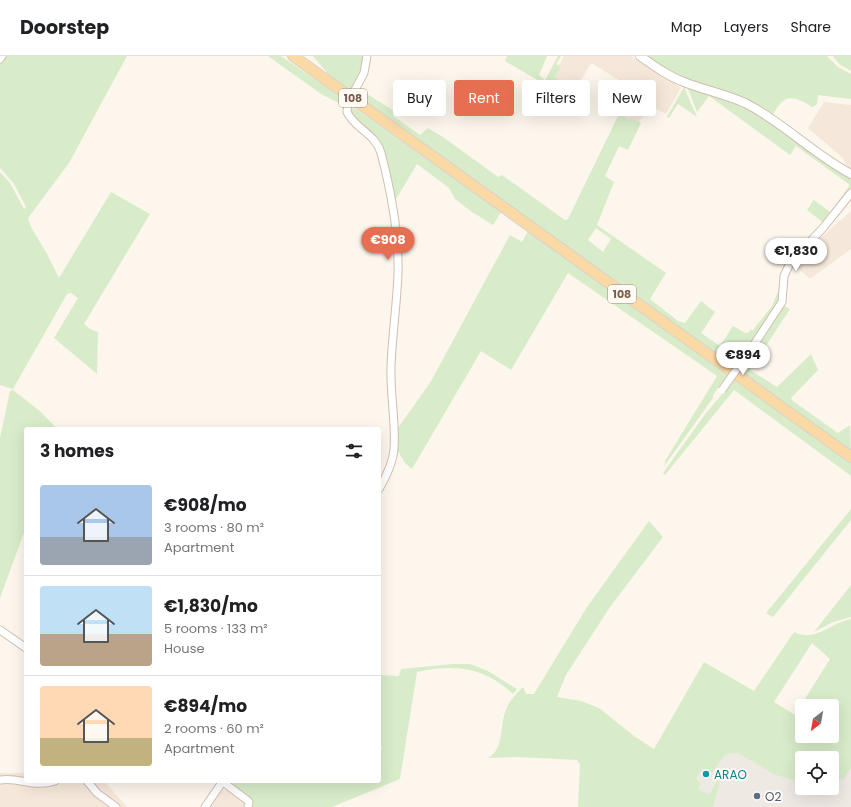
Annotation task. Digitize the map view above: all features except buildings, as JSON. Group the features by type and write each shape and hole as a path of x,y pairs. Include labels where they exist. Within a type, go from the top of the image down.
{"main road":[{"name":"108","path":"294,56 851,457"}],"street":[{"path":"368,56 364,73 346,107 349,117 373,138 381,153 391,202 397,252 398,273 391,368 394,450 388,471 381,485"},
{"path":"640,56 666,74 684,82 744,103 773,121 819,155 851,174"},
{"path":"722,390 782,302 784,276 790,263 835,215 851,193"},
{"path":"0,630 24,647"},
{"path":"0,780 10,779 24,782"},
{"path":"28,783 37,785 46,783"},
{"path":"89,783 97,793 116,807"},
{"path":"205,807 222,783"},
{"path":"224,783 249,802 248,807"}],"shaded area":[{"path":"564,56 631,56 681,88 666,114 656,109 656,80 619,80 591,63 581,80 550,80"},
{"path":"824,102 851,105 851,176 843,158 808,128"},
{"path":"622,116 643,116 638,124"},
{"path":"851,211 851,249 810,279 792,263"},
{"path":"706,665 795,731 795,743 823,743 851,752 851,807 623,807"},
{"path":"0,773 24,773 24,783 106,783 127,807 0,807"},
{"path":"219,788 247,798 243,807 202,807"}],"green space":[{"path":"5,56 127,56 69,163 28,218 31,227 59,278 111,192 150,214 84,324 90,329 98,332 97,374 54,338 78,298 71,293 67,294 13,389 0,385 0,172 10,183 24,209 26,207 14,184 0,168 0,63"},
{"path":"268,56 281,56 335,93 341,100 341,104 321,94"},
{"path":"313,56 365,56 364,68 352,89 348,90 334,81"},
{"path":"507,56 547,56 539,75 545,80 537,80 505,61"},
{"path":"558,56 561,56 556,64 561,67 554,77 559,80 545,80"},
{"path":"645,56 827,56 838,67 851,74 851,99 818,95 817,104 813,107 799,100 789,98 780,104 772,117 683,79"},
{"path":"833,56 851,56 851,71 839,64"},
{"path":"687,86 735,102 757,113 829,166 851,178 851,191 825,224 807,210 814,200 830,212 850,185 796,146 790,155 709,96 697,112"},
{"path":"684,87 697,117 678,104 669,118 667,117 669,113"},
{"path":"361,90 393,110 393,116 420,135 428,128 443,137 498,177 502,175 565,220 568,219 618,116 623,116 630,120 631,118 641,123 628,150 619,146 605,176 614,182 597,225 666,273 650,299 678,321 685,323 701,301 715,312 701,333 720,346 733,326 745,333 748,333 751,329 752,331 772,306 781,284 781,297 752,344 749,345 733,367 361,99","holes":["596,228 611,239 603,252 588,240"]},
{"path":"353,108 501,212 493,225 455,199 449,188 417,164 393,204 381,147 376,137 362,126 350,112 350,109"},
{"path":"528,231 727,375 713,395 713,398 665,465 665,461 717,376 568,273 511,370 481,351 412,469 405,463 396,448 395,432 430,383 510,235 522,242"},
{"path":"783,305 790,309 750,370 777,387 811,354 818,370 791,398 793,401 838,433 850,425 851,451 740,372"},
{"path":"734,380 851,463 851,476 734,390 665,475 663,473 706,413"},
{"path":"13,390 41,412 55,427 24,427 24,532 0,598 0,438 10,391"},
{"path":"851,509 851,520 773,617 766,613"},
{"path":"649,521 663,537 610,607 566,675 557,697 581,701 599,708 634,736 654,749 704,662 754,691 794,632 802,635 816,634 843,621 851,619 851,768 844,779 839,780 839,751 795,751 795,780 776,775 738,753 731,753 724,756 712,773 702,768 696,779 701,783 698,789 709,795 717,781 715,780 724,765 713,807 578,807 580,764 577,760 516,757 488,758 497,749 507,707 515,695 523,687 526,694 534,694 587,607","holes":["812,643 830,659 805,699 839,699 839,743 795,743 795,715 774,702"]},
{"path":"851,585 851,617 833,622 814,632"},
{"path":"453,664 470,664 488,671 517,689 513,694 491,678 468,670 444,668 417,672 400,779 332,807 250,807 228,783 381,783 381,675 399,676 401,669"}],"place":[{"name":"ARAO","path":"706,774"},
{"name":"O2","path":"757,796"}]}
